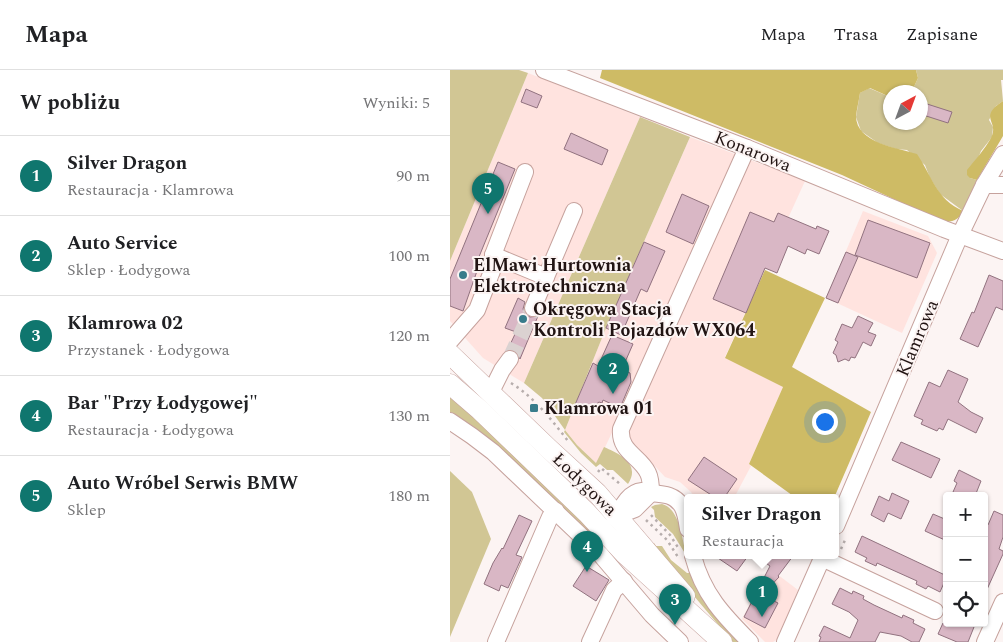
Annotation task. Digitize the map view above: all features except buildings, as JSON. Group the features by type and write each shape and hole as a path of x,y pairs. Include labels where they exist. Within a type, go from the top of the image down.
{"main road":[{"name":"Łodygowa","path":"450,354 618,515 682,592 706,626"},
{"name":"Łodygowa","path":"450,384 480,410 600,527 624,553 722,642"}],"street":[{"name":"Konarowa","path":"544,70 747,148 1003,251"},
{"path":"651,493 651,482 648,473 624,446 621,430 747,148"},
{"name":"Klamrowa","path":"839,519 960,235 984,185 1003,154"},
{"path":"450,341 477,310 492,271 493,255 525,172"},
{"path":"984,185 1003,185"},
{"path":"533,308 574,211"},
{"path":"493,255 546,277"},
{"path":"490,394 510,359"},
{"path":"450,421 493,452 556,511 604,558 652,615 680,642"},
{"path":"600,527 618,515 621,507 632,496 642,491 662,493 672,497 684,511"},
{"path":"496,642 550,518 556,511"},
{"path":"690,559 715,606 750,642"},
{"path":"785,642 821,559"},
{"path":"826,559 935,611"},
{"path":"590,642 614,590 624,581"},
{"path":"985,642 1003,602"}],"path":[{"path":"647,510 672,537 684,554"},
{"path":"642,516 684,553"},
{"path":"678,563 685,559"}],"shaded area":[{"path":"450,70 519,70 528,73 450,261"},
{"path":"602,70 916,70 918,78 915,85 883,85 883,94 870,88 860,93 856,116 858,125 870,138 879,143 917,154 941,193 954,206 963,211 955,220 943,222 842,175 600,78"},
{"path":"916,70 1003,70 1003,80 1001,80 1003,101 996,106 989,120 993,127 992,137 981,151 970,178 977,180 963,211 940,194 930,178 925,165 907,150 896,149 878,143 861,131 856,117 860,93 869,88 883,94 883,130 928,130 928,85 915,85 918,78"},
{"path":"528,73 640,117 524,383 483,358 450,321 450,261"},
{"path":"1003,101 1003,136 977,180 970,178 967,175 967,170 986,146 993,132 991,112"},
{"path":"640,117 690,137 606,328 565,430 542,398 524,383"},
{"path":"690,137 805,181 725,357 783,387 749,464 751,466 736,494 692,494 680,482 665,477 628,437 619,418 597,464 577,445 565,430 606,328"},
{"path":"863,211 928,236 937,253 902,333 826,298"},
{"path":"765,270 825,298 792,367 871,412 836,494 790,494 749,464 783,387 725,358"},
{"path":"450,393 617,555 614,558 474,427 450,412"},
{"path":"565,430 577,445 596,463 604,447 627,461 632,471 628,484 613,470 607,470 600,464 596,467 581,453 564,432"},
{"path":"450,471 472,492 491,539 450,637"},
{"path":"662,504 673,512 679,525 684,552 673,534 655,517 654,510 651,507"},
{"path":"654,543 656,546 662,546 671,560 687,573 691,573 739,642 733,642 726,634 651,545"},
{"path":"769,568 798,590 778,639 773,642 765,642 742,619"}],"tunnel":[{"path":"510,359 533,308"}],"place":[{"name":"Auto Wróbel Serwis BMW","path":"488,214"},
{"name":"ElMawi Hurtownia Elektrotechniczna","path":"463,275"},
{"name":"Okręgowa Stacja Kontroli Pojazdów WX064","path":"523,319"},
{"name":"Auto Service","path":"613,394"},
{"name":"Klamrowa 01","path":"534,408"},
{"name":"Bar \"Przy Łodygowej\"","path":"587,572"},
{"name":"Silver Dragon","path":"762,617"},
{"name":"Klamrowa 02","path":"675,625"}]}
